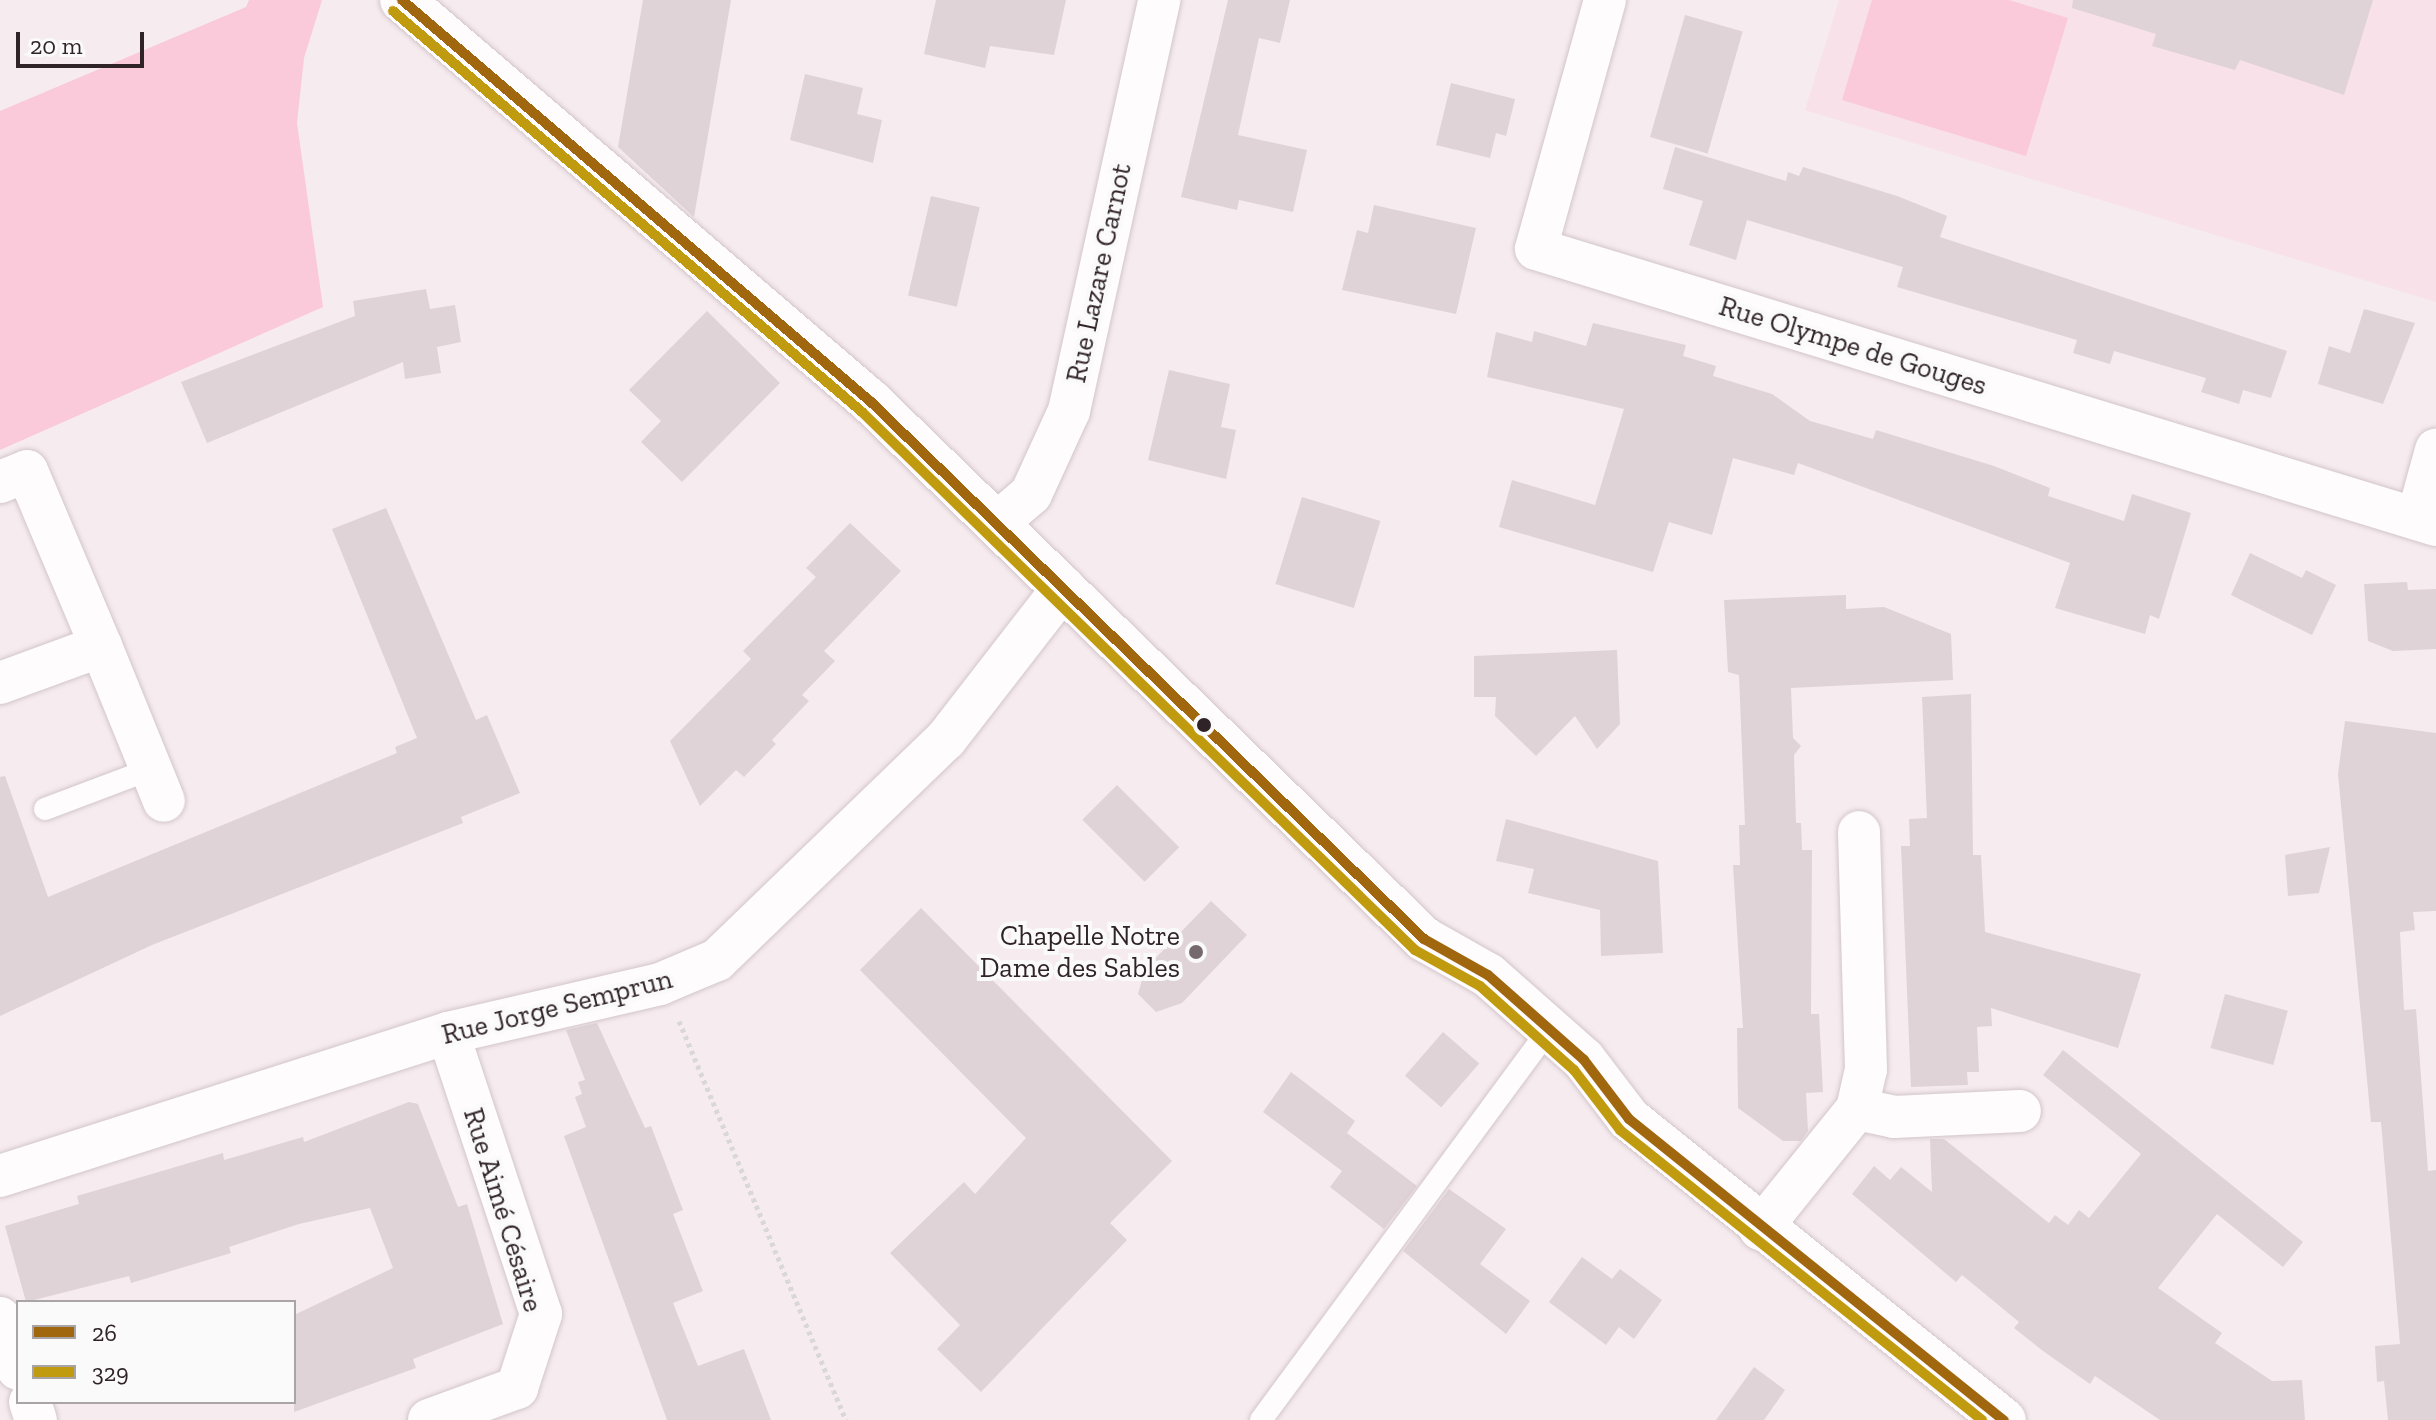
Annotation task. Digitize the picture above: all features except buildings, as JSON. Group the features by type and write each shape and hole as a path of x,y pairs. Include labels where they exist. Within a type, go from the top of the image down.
{"street":[{"path":"402,0 871,402 1424,939 1488,975 1584,1060 1629,1119 1760,1229 2004,1420"},
{"name":"Rue Lazare Carnot","path":"996,524 1031,494 1069,411 1159,0"},
{"name":"Rue Olympe de Gouges","path":"1605,0 1536,249 2427,522 2436,450"},
{"path":"0,482 27,471 158,785"},
{"name":"Rue Jorge Semprun","path":"0,1176 448,1033 660,984 717,960 946,739 1064,587"},
{"path":"0,683 101,646"},
{"path":"1760,1229 1857,1109 1866,1069 1859,832"},
{"name":"Rue Aimé Césaire","path":"429,1420 517,1388 541,1314 448,1033"},
{"path":"1857,1109 1894,1117 2020,1111"},
{"path":"0,1318 16,1363"}],"lane":[{"path":"45,809 158,785"},
{"path":"1261,1420 1549,1030"}],"path":[{"path":"660,984 846,1420"}],"shaded area":[{"path":"249,0 322,0 304,58 297,123 323,307 0,450 0,111 246,7"},
{"path":"1839,0 2436,0 2436,302 1805,110"},
{"path":"1872,0 2009,0 2068,18 2026,156 1842,100"}],"transit line":[{"name":"26","path":"402,0 871,402 1424,939 1488,975 1584,1060 1629,1119 2004,1420"},
{"name":"329","path":"393,11 862,412 1415,950 1480,986 1574,1070 1620,1130 1982,1420"}],"place":[{"name":"Chapelle Notre Dame des Sables","path":"1196,952"}]}
